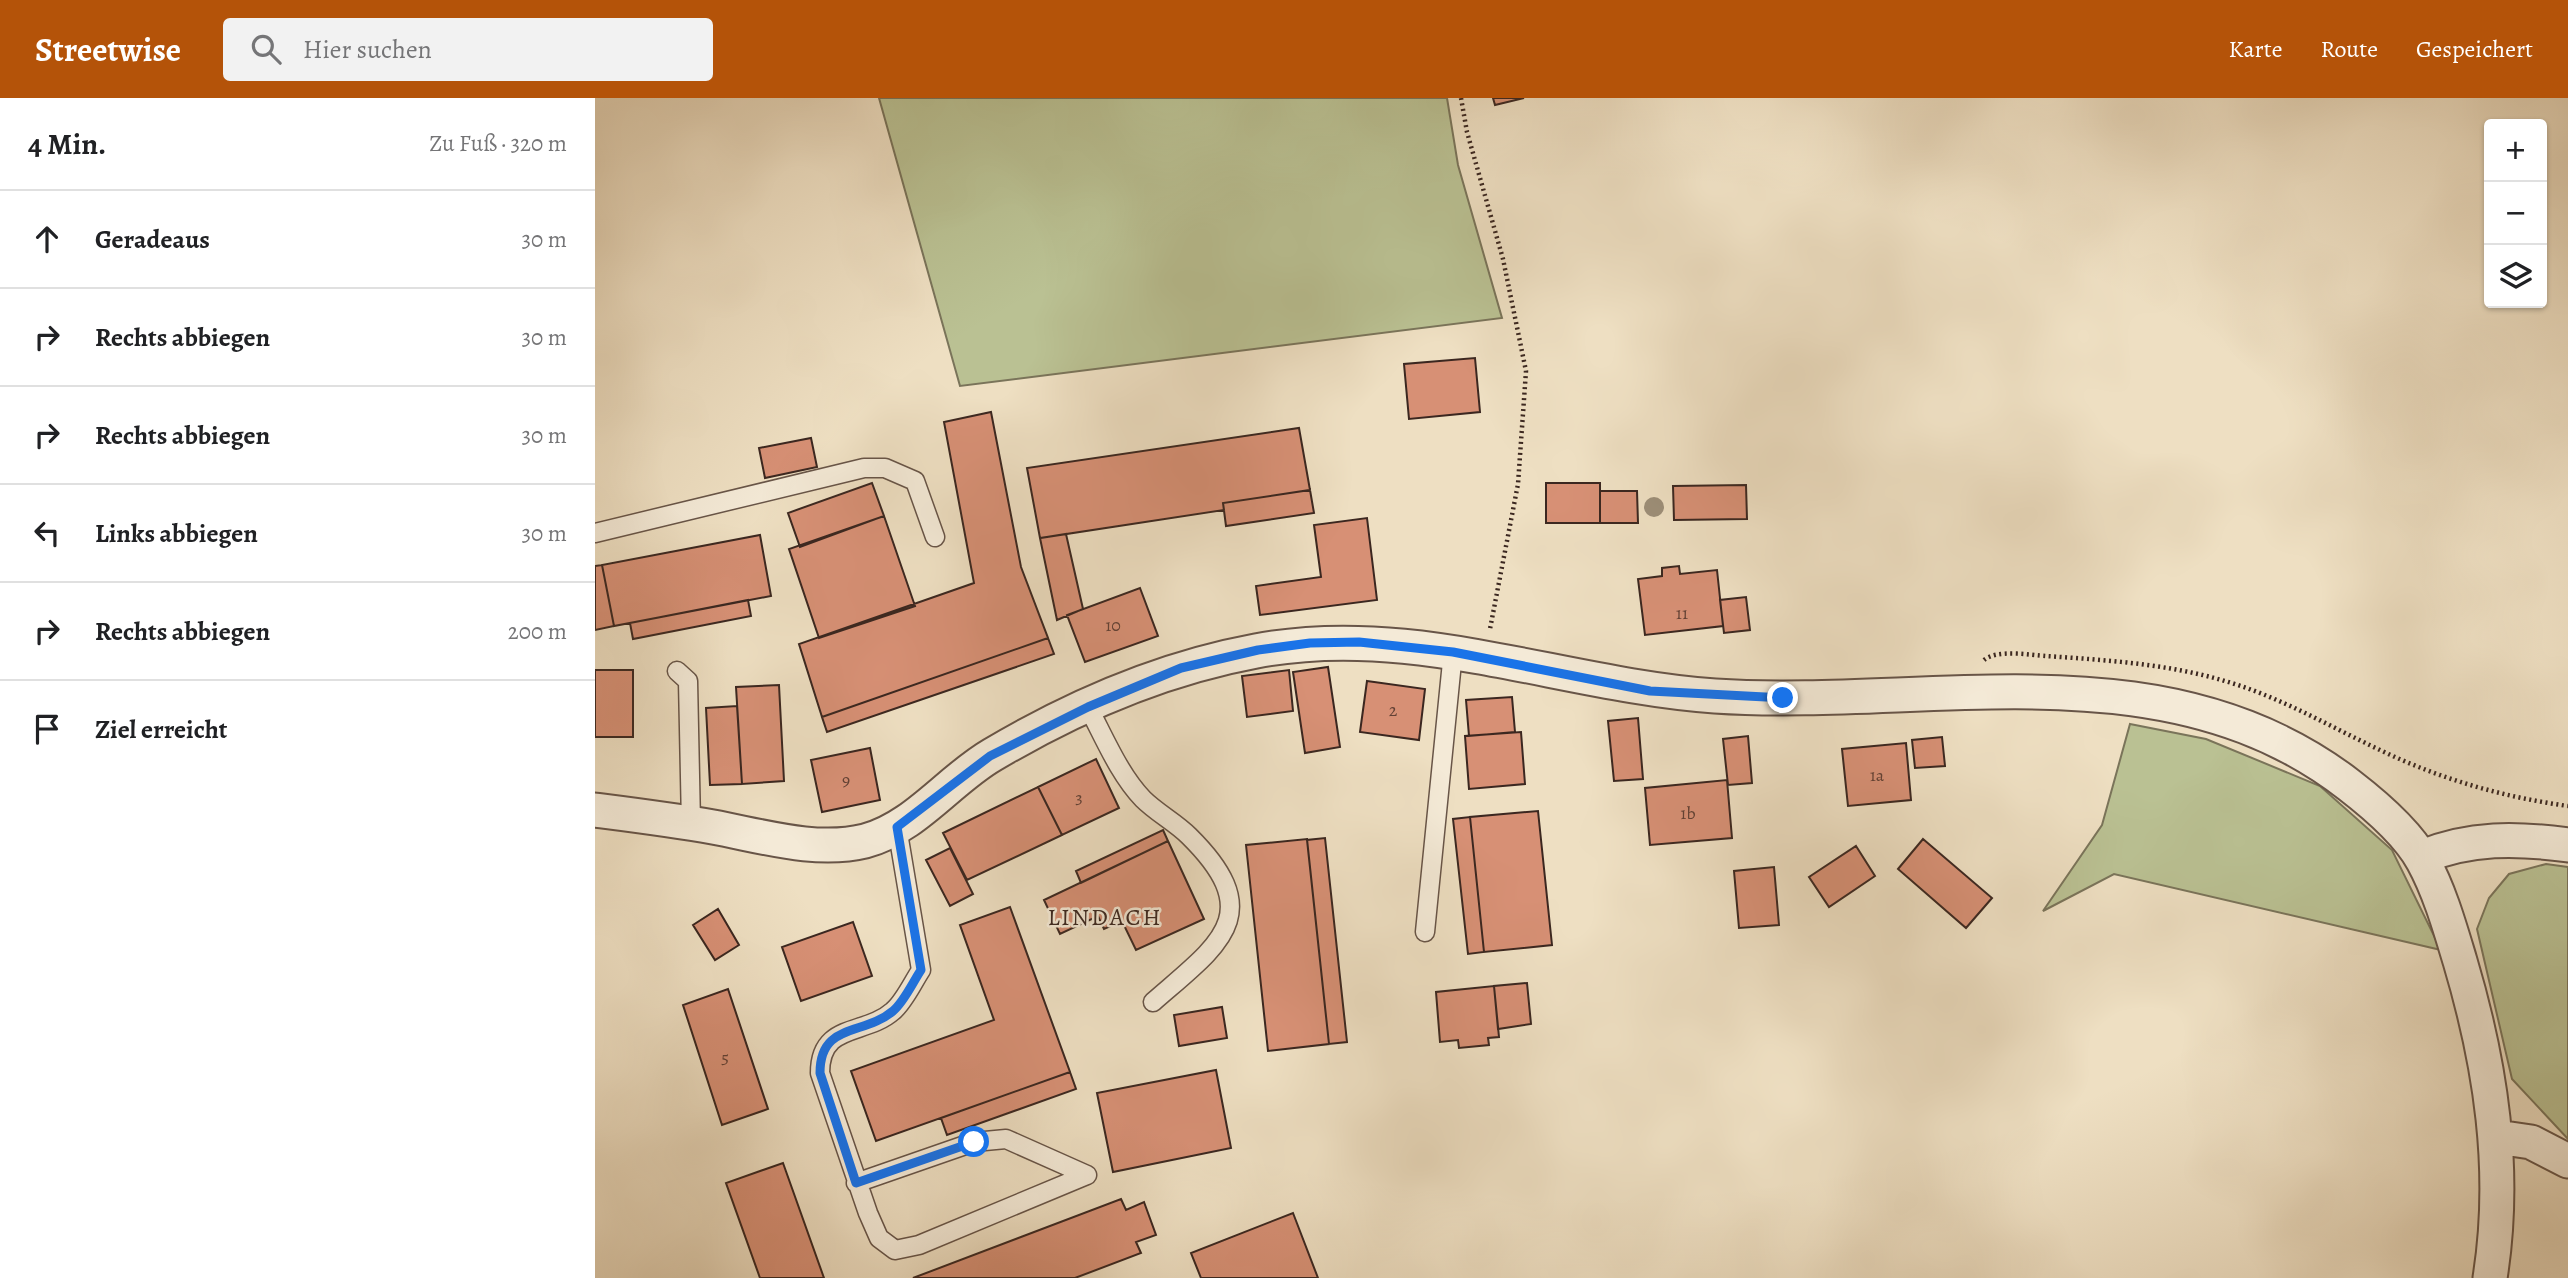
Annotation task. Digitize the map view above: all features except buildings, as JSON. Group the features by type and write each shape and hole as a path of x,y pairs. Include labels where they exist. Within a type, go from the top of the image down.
{"street":[{"path":"595,810 835,846 871,840 897,827 990,756 1088,707 1181,668 1258,650 1310,643 1359,642 1469,654 1650,691 1783,698 2024,690 2113,697 2201,713 2284,743 2323,765 2392,823 2421,857 2448,919 2475,1010 2497,1137 2497,1200 2490,1278"},
{"path":"2421,857 2441,849 2481,841 2525,839 2568,845"},
{"path":"2497,1137 2531,1142 2568,1161"}],"lane":[{"path":"595,533 864,468 885,468 915,481 935,537"},
{"path":"1425,932 1469,654"},
{"path":"677,671 688,681 691,824"},
{"path":"1088,707 1133,788 1188,835 1218,869 1231,905 1226,930 1214,948 1153,1002"},
{"path":"856,1183 974,1142 1006,1139 1087,1175 919,1245 895,1250 879,1238 856,1183 820,1073 820,1059 831,1039 893,1011 921,970 897,827"}],"path":[{"path":"1461,98 1467,132 1503,259 1526,371 1518,484 1469,654"}],"green space":[{"path":"879,98 1447,98 1458,165 1502,318 960,386"},
{"path":"2130,724 2206,739 2320,786 2392,850 2441,950 2114,874 2043,911 2102,825"},
{"path":"2546,864 2568,867 2568,1139 2512,1079 2477,929 2489,898 2509,874"}],"district":[{"name":"LINDACH","path":"1105,917"}],"route":[{"path":"974,1142 856,1183 820,1073 820,1059 831,1039 893,1011 921,970 897,827 990,756 1088,707 1181,668 1258,650 1310,643 1359,642 1453,652 1650,691 1783,698"}]}
